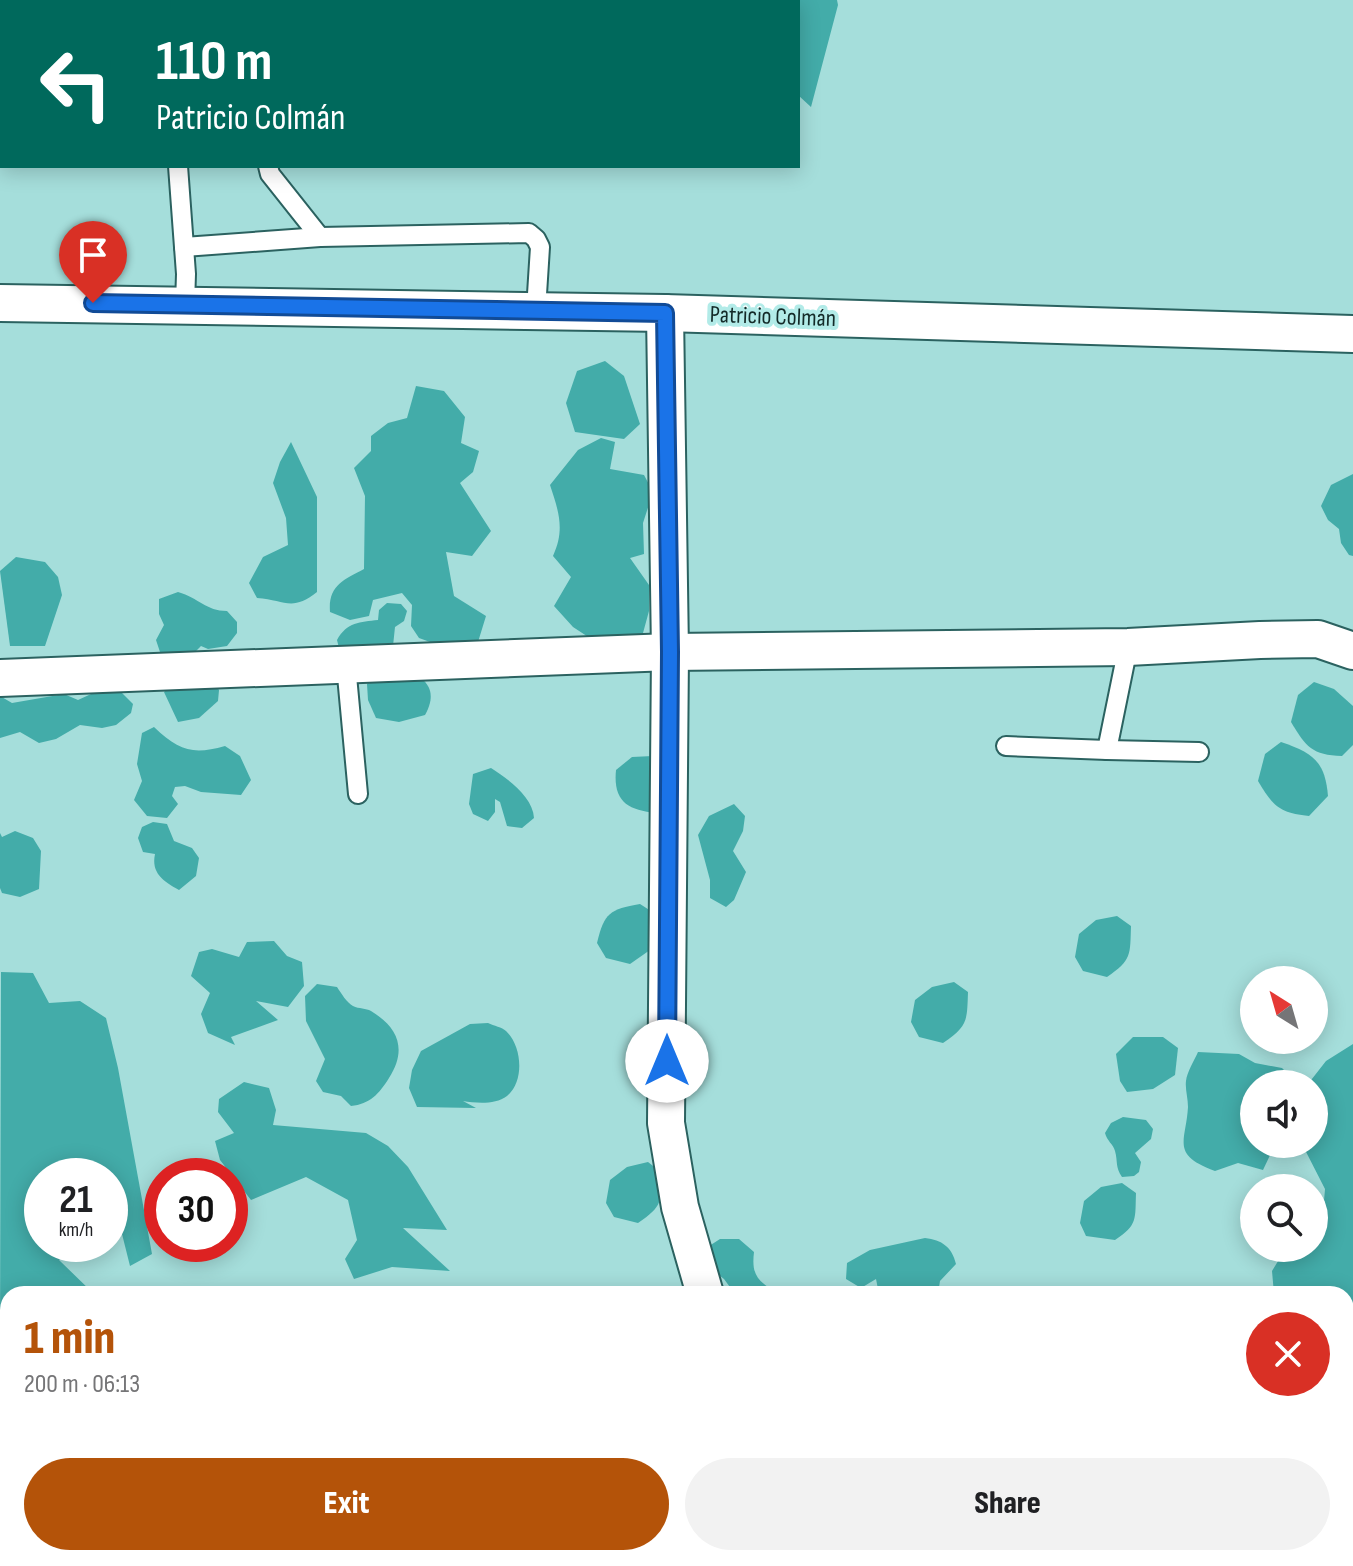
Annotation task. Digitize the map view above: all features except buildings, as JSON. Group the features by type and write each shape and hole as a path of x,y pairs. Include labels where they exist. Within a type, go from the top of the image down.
{"street":[{"name":"Patricio Colmán","path":"0,303 536,310 1353,334"},
{"path":"665,313 670,652 666,1123 680,1207 703,1286"},
{"path":"0,678 670,652 1128,647 1318,639 1353,651"}],"lane":[{"path":"178,168 185,304"},
{"path":"268,168 320,237"},
{"path":"184,247 320,237 529,233 540,247 536,310"},
{"path":"1107,750 1128,647"},
{"path":"346,665 358,794"},
{"path":"1006,746 1199,752"}],"shaded area":[{"path":"800,0 837,0 838,5 811,107 800,97"},
{"path":"605,361 624,376 640,424 624,439 575,432 566,403 577,371"},
{"path":"416,386 444,391 465,417 461,443 479,451 473,472 460,483 491,531 472,556 446,552 454,596 486,616 478,642 440,651 419,638 411,626 412,605 402,593 373,600 369,616 350,620 330,612 334,590 364,569 365,496 354,468 371,451 371,436 388,423 407,418"},
{"path":"601,438 615,442 610,469 644,475 653,492 643,523 644,554 630,558 649,585 649,611 640,644 602,646 573,627 554,606 571,577 553,556 559,538 559,521 550,485 578,450"},
{"path":"291,442 317,497 317,592 301,602 288,603 257,598 249,583 263,557 288,545 286,518 273,483"},
{"path":"1353,474 1353,556 1341,543 1339,529 1328,520 1321,506 1331,485"},
{"path":"16,557 45,562 58,577 62,595 45,646 10,646 0,571"},
{"path":"178,592 213,609 227,611 237,622 237,633 227,646 208,649 201,646 189,658 162,658 156,640 164,625 159,614 159,599"},
{"path":"387,603 401,604 407,611 404,621 395,627 393,646 341,656 337,640 341,634 354,624 378,620 379,610"},
{"path":"385,663 415,674 428,686 431,694 425,715 399,722 376,718 368,700 367,684"},
{"path":"180,677 212,681 219,690 218,701 199,718 178,722 164,692"},
{"path":"1314,682 1334,689 1353,706 1353,745 1342,756 1323,754 1311,748 1291,722 1298,695"},
{"path":"117,688 133,704 131,713 116,725 102,728 80,725 56,739 39,743 20,732 0,738 0,696 12,703 64,694 78,700 102,689"},
{"path":"154,727 187,749 225,746 240,756 251,780 241,795 175,787 172,796 178,804 167,818 147,816 134,800 142,781 137,764 142,733"},
{"path":"1281,742 1309,755 1324,774 1328,796 1309,816 1290,813 1278,807 1258,781 1265,754"},
{"path":"653,756 656,813 624,802 616,781 616,770 632,757"},
{"path":"491,768 512,783 533,810 534,818 522,828 507,826 500,802 495,799 495,812 488,821 473,814 469,804 473,774"},
{"path":"734,804 745,816 743,831 733,851 746,872 734,900 726,907 710,898 710,880 698,835 709,816"},
{"path":"153,822 167,824 174,841 192,848 199,858 196,876 179,890 160,876 155,866 155,854 143,852 138,838 142,827"},
{"path":"15,831 33,838 41,851 39,889 20,897 2,893 0,888 0,833 2,837"},
{"path":"640,904 654,913 650,950 630,964 606,958 597,943 602,925 615,911"},
{"path":"1117,916 1131,926 1130,950 1125,961 1107,977 1083,971 1075,957 1079,934 1096,920"},
{"path":"274,941 287,956 302,962 304,986 288,1007 256,1001 278,1020 231,1037 235,1045 208,1033 201,1014 210,993 191,976 199,952 212,949 239,957 247,942"},
{"path":"1,972 33,973 49,1003 80,1001 106,1018 144,1210 144,1258 130,1266 128,1158 24,1158 24,1262 61,1262 86,1286 0,1286"},
{"path":"954,982 968,992 962,1027 943,1043 919,1037 911,1022 915,1000 932,987"},
{"path":"317,984 337,987 351,1005 369,1010 394,1032 399,1049 395,1068 378,1093 364,1103 351,1106 341,1096 323,1092 316,1081 325,1059 306,1021 305,996"},
{"path":"488,1023 504,1030 515,1045 519,1073 513,1090 497,1101 463,1101 476,1108 417,1107 409,1088 412,1070 421,1051 470,1024"},
{"path":"1133,1037 1163,1037 1178,1048 1175,1075 1153,1089 1127,1092 1120,1081 1116,1054"},
{"path":"1353,1044 1353,1286 1273,1286 1272,1271 1277,1262 1328,1262 1328,1174 1317,1174 1309,1158 1328,1158 1328,1070 1319,1070 1326,1061"},
{"path":"1198,1052 1239,1054 1255,1063 1284,1070 1240,1070 1240,1158 1269,1158 1263,1170 1238,1163 1215,1171 1186,1153 1186,1081"},
{"path":"244,1082 269,1088 276,1110 273,1125 366,1133 388,1146 408,1167 447,1230 403,1228 450,1271 392,1267 354,1279 345,1259 357,1240 348,1200 306,1177 251,1200 248,1196 248,1158 219,1158 215,1141 234,1133 218,1112 219,1099"},
{"path":"1123,1117 1146,1120 1153,1129 1151,1139 1135,1153 1141,1162 1139,1172 1134,1176 1122,1177 1114,1149 1105,1133 1111,1123"},
{"path":"648,1162 662,1173 661,1197 656,1207 638,1223 614,1217 606,1203 610,1180 627,1167"},
{"path":"1122,1183 1136,1193 1135,1215 1128,1230 1115,1240 1086,1236 1080,1223 1084,1201 1101,1187"},
{"path":"925,1238 945,1245 956,1264 940,1281 939,1286 877,1286 876,1279 858,1286 846,1279 847,1263 870,1250"},
{"path":"720,1239 739,1239 754,1252 755,1273 767,1286 729,1286 706,1265 703,1250"}],"route":[{"path":"93,303 665,313 670,652 667,1061"}]}
